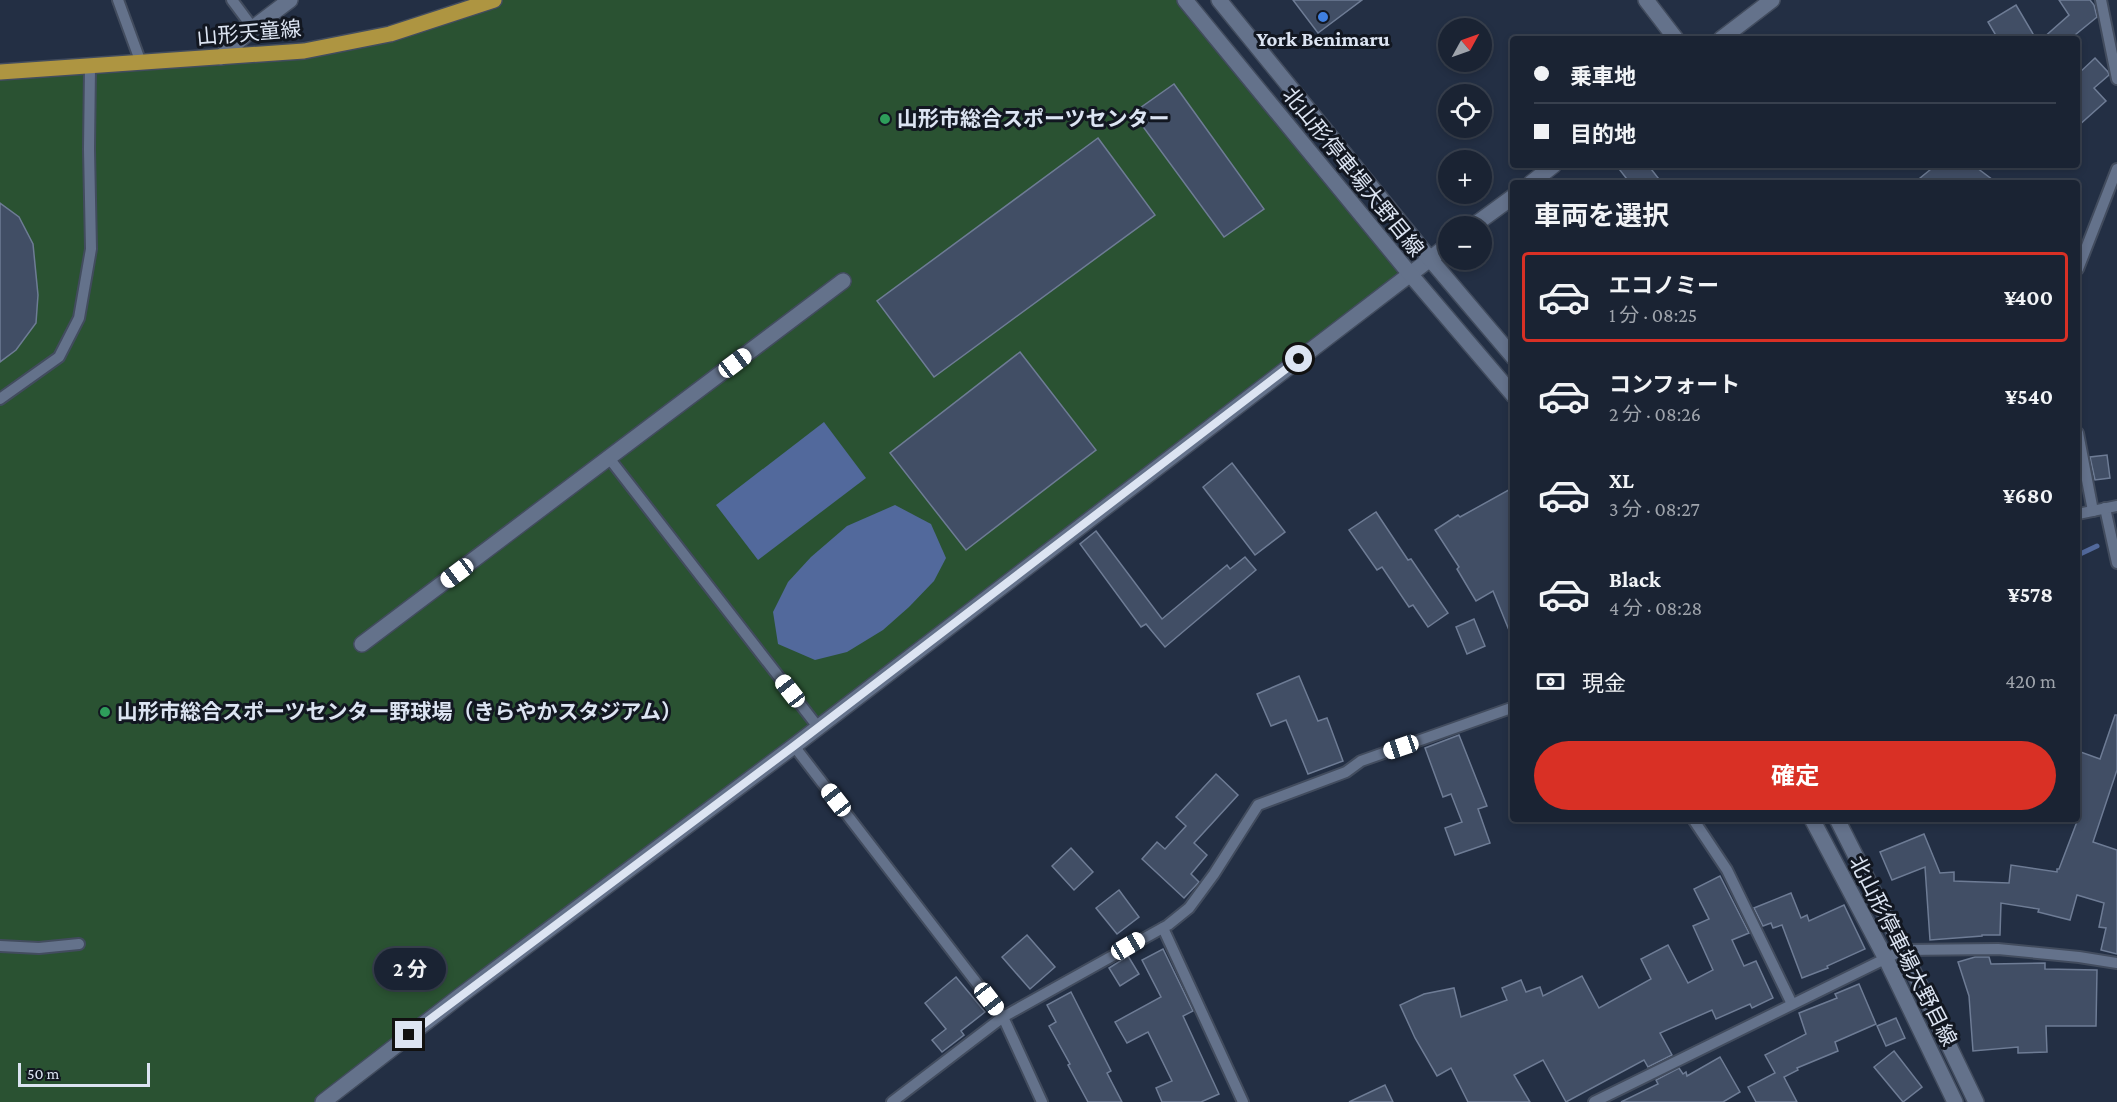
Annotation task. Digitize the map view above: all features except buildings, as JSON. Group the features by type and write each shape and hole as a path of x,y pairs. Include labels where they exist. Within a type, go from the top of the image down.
{"main road":[{"name":"山形天童線","path":"0,72 304,51 379,36 494,0"}],"street":[{"path":"221,57 253,28 290,0"},
{"name":"北山形停車場大野目線","path":"1185,0 1410,274 1510,391"},
{"name":"北山形停車場大野目線","path":"1219,0 1430,259 1510,352"},
{"path":"1646,0 1674,36"},
{"path":"1725,36 1772,0"},
{"path":"1535,180 1550,168"},
{"path":"1487,216 1510,199"},
{"path":"323,1102 460,996 819,727 1438,253"},
{"path":"362,644 843,281"},
{"name":"北山形停車場大野目線","path":"1814,822 1886,959 1955,1102"},
{"name":"北山形停車場大野目線","path":"1839,822 1976,1102"}],"lane":[{"path":"118,0 141,63"},
{"path":"232,0 253,28"},
{"path":"2101,0 2117,79"},
{"path":"0,399 59,357 79,318 91,249 88,149 90,67"},
{"path":"2080,264 2117,169"},
{"path":"2080,443 2093,511"},
{"path":"609,458 819,727"},
{"path":"2080,514 2117,506"},
{"path":"2105,508 2117,563"},
{"path":"892,1102 1003,1017 1162,928 1189,908 1214,874 1258,805 1346,772 1361,761 1510,708"},
{"path":"794,746 1003,1017 1042,1102"},
{"path":"1695,822 1727,870 1792,1004"},
{"path":"1162,928 1243,1102"},
{"path":"0,946 39,948 79,944"},
{"path":"1594,1102 1903,950 1998,949 2117,963"}],"green space":[{"name":"山形市総合スポーツセンター","path":"494,0 1185,0 1410,274 323,1102 0,1102 0,79 304,51"}],"water":[{"path":"824,422 866,478 758,560 716,505"},
{"path":"895,505 931,524 946,558 934,581 883,630 847,652 815,660 778,644 773,612 788,582 811,557 847,526"}],"waterway":[{"path":"2080,554 2097,546"}],"place":[{"name":"York Benimaru","path":"1323,17"},
{"name":"山形市総合スポーツセンター","path":"885,119"},
{"name":"山形市総合スポーツセンター野球場（きらやかスタジアム）","path":"105,712"}],"route":[{"path":"409,1035 794,746 1299,359"}]}
